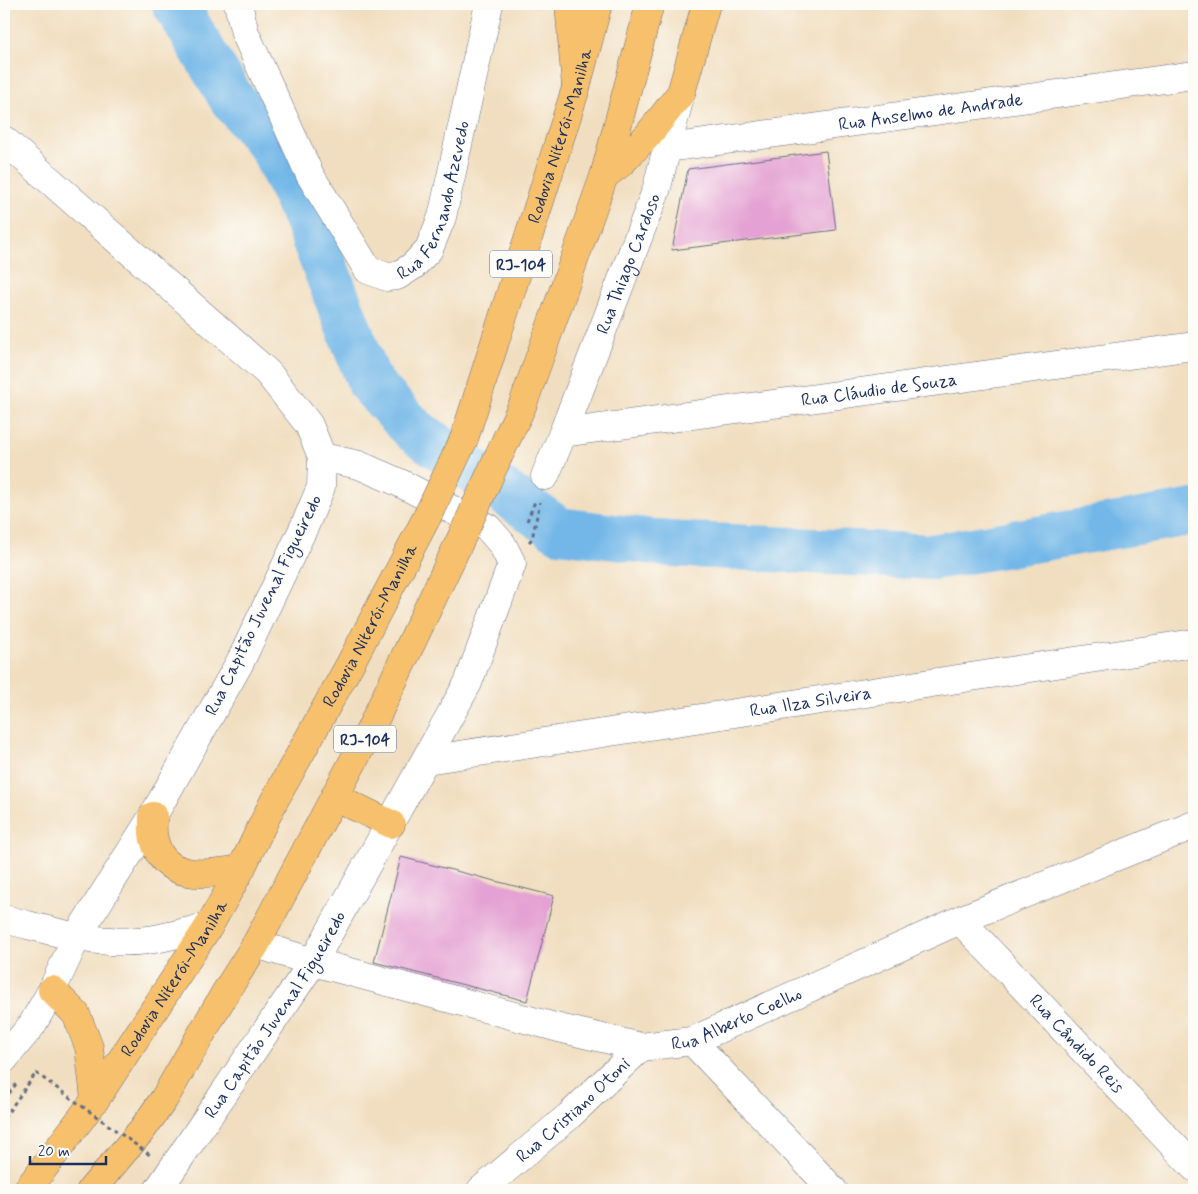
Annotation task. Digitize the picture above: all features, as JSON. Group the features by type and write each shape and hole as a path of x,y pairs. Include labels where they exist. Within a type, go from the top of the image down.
{"main road":[{"path":"569,4 576,88"},
{"name":"Rodovia Niterói-Manilha","path":"27,1190 95,1100 209,926 242,869 274,801 350,664 427,518 464,439 576,88 598,4"},
{"name":"RJ-104","path":"91,1190 142,1130 158,1107 256,944 370,730 465,530 523,404 604,176 650,4"},
{"name":"Rua Thiago Cardoso","path":"604,176 620,164 648,135 681,92 706,4"},
{"path":"335,797 391,824"},
{"path":"153,816 154,838 159,854 170,864 188,873 206,875 242,869"},
{"path":"52,990 76,1014 89,1047 95,1100"}],"street":[{"name":"Rua Fernando Azevedo","path":"238,4 245,33 310,175 368,270 387,277 397,276 413,266 429,249 442,217 488,4"},
{"name":"Rua Anselmo de Andrade","path":"668,148 1194,75"},
{"name":"Rua Thiago Cardoso","path":"564,433 656,191 681,92"},
{"name":"Rua Capitão Juvenal Figueiredo","path":"4,140 268,373 309,425 322,457 321,486 305,525 240,662 153,816 77,936 52,990 32,1025 4,1059"},
{"name":"Rua Cláudio de Souza","path":"564,433 1194,346"},
{"path":"545,476 564,433"},
{"name":"Rua Capitão Juvenal Figueiredo","path":"158,1190 313,962 468,683 512,564 502,544 488,528 398,482 367,469 322,457"},
{"name":"Rua Ilza Silveira","path":"426,760 1194,644"},
{"name":"Rua Alberto Coelho","path":"256,944 313,962 641,1048 692,1041 960,920 1194,825"},
{"path":"4,920 77,936 110,941 150,940 176,936 209,926"},
{"name":"Rua Cândido Reis","path":"960,920 1194,1167"},
{"path":"692,1041 833,1190"},
{"name":"Rua Cristiano Otoni","path":"481,1190 569,1116 641,1048"}],"path":[{"path":"532,539 545,476"},
{"path":"4,1118 36,1073 150,1155"}],"building":[{"path":"826,151 836,230 672,250 688,169"},
{"path":"401,857 554,896 527,1001 374,962"}],"waterway":[{"path":"175,4 232,99 272,147 306,218 370,383 414,430 559,530 670,544 933,557 1194,512"}]}
